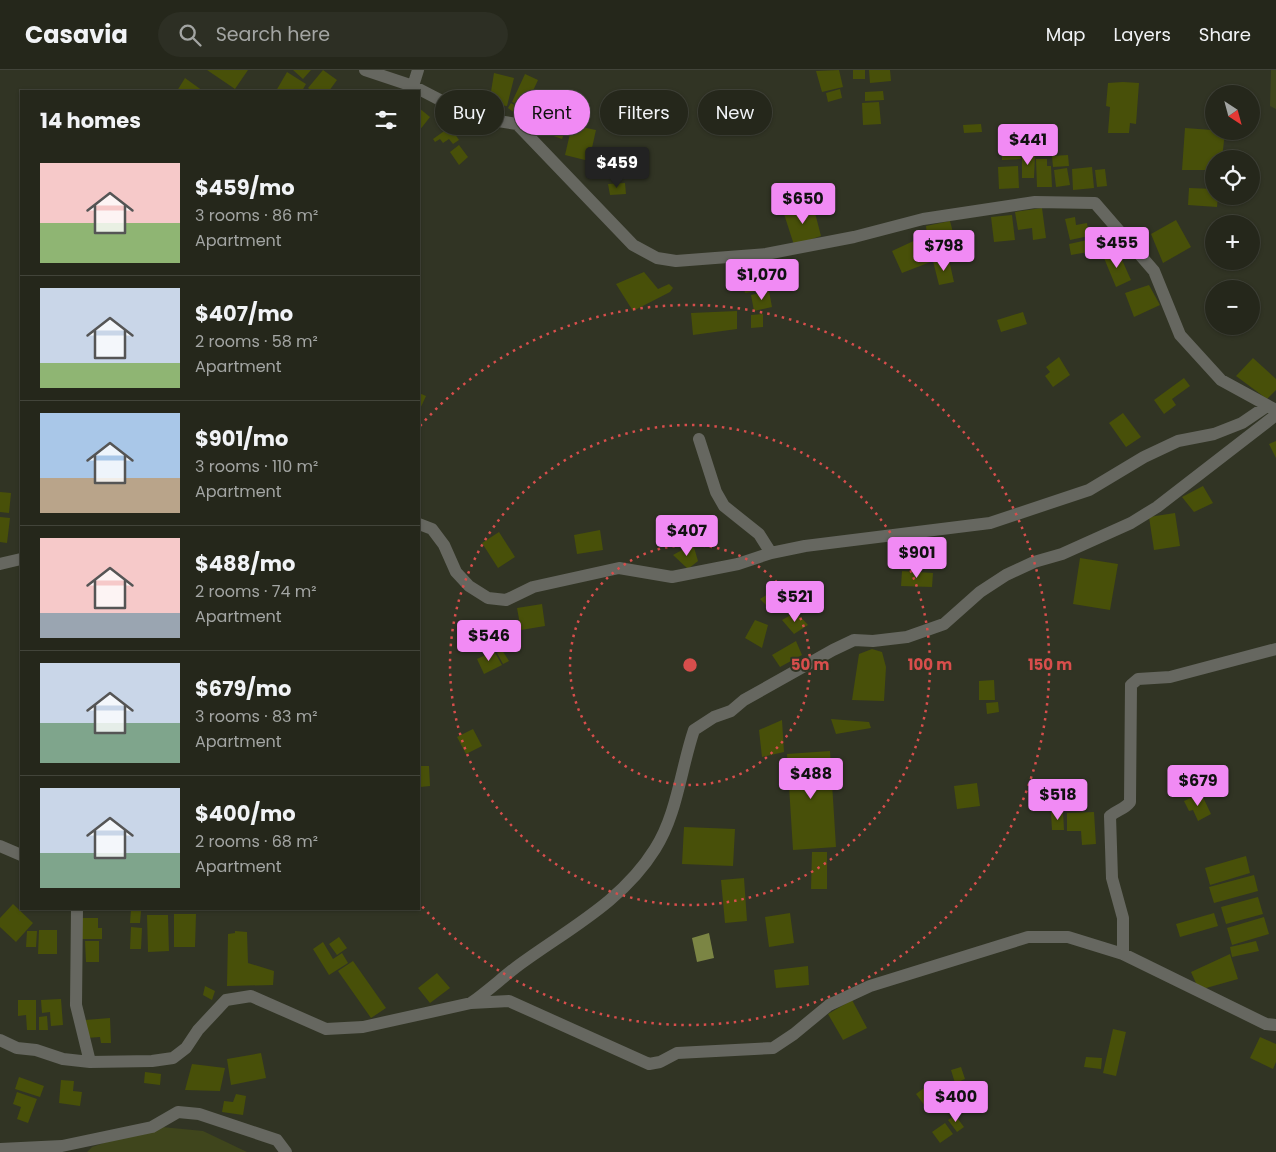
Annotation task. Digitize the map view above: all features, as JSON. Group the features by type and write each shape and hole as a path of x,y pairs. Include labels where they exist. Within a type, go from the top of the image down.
{"street":[{"path":"365,70 413,86 473,116 517,124 633,246 657,258 676,261 766,254 854,237 923,219 1035,202 1095,202 1154,272 1180,335 1220,380 1273,411"},
{"path":"413,86 418,70"},
{"path":"420,524 432,528 444,545 456,572 469,586 488,598 506,600 533,587 619,568 672,577 738,564 771,553 806,546 990,523 1089,490 1144,457 1178,441 1214,434 1273,411"},
{"path":"471,1003 518,965 597,911 634,878 656,848 672,810 694,730 714,717 731,711 744,700 847,643 854,640 873,642 907,637 944,624 980,592 1006,575 1034,562 1062,554 1131,523 1157,507 1273,411"},
{"path":"699,439 716,492 724,506 759,534 771,553"},
{"path":"0,564 20,559"},
{"path":"1123,954 1123,918 1112,878 1110,816 1117,810 1126,808 1130,802 1130,685 1138,679 1170,677 1276,649"},
{"path":"0,846 20,855"},
{"path":"77,910 76,1005 90,1062"},
{"path":"0,1040 17,1048 36,1050 63,1059 90,1062 172,1058 186,1048 198,1030 226,1000 251,996 326,1029 363,1027 471,1003 509,1001 649,1064 660,1062 677,1053 773,1048 794,1034 829,1005 870,986 1028,937 1068,937 1123,954 1266,1024 1276,1025"},
{"path":"0,1149 62,1146 152,1127 178,1112 199,1114 277,1140 286,1152"}],"shaded area":[{"path":"1271,70 1276,70 1276,109 1270,106"},
{"path":"709,933 714,958 697,962 692,938"},
{"path":"162,1127 203,1131 247,1152 87,1152 92,1147 139,1131"}],"building":[{"path":"207,70 248,70 235,89"},
{"path":"293,70 311,70 303,79"},
{"path":"323,70 337,80 330,90 311,90 308,88"},
{"path":"839,70 843,87 822,92 816,71"},
{"path":"853,70 865,70 865,79 853,79"},
{"path":"869,70 890,70 891,81 870,83"},
{"path":"287,72 306,84 303,90 277,90"},
{"path":"494,73 514,78 507,106 504,106 504,90 491,90"},
{"path":"525,74 538,80 533,90 518,90"},
{"path":"185,78 202,90 178,90"},
{"path":"1108,83 1139,83 1136,124 1130,123 1129,133 1108,133 1110,107 1106,106"},
{"path":"840,89 842,98 828,102 826,93"},
{"path":"883,91 884,100 865,101 865,92"},
{"path":"879,102 881,124 863,125 862,103"},
{"path":"511,103 514,105 514,112 508,108"},
{"path":"420,109 430,117 420,130"},
{"path":"981,124 982,132 964,133 963,125"},
{"path":"1185,128 1205,130 1205,140 1224,140 1223,150 1205,150 1205,170 1182,170"},
{"path":"590,129 596,130 589,161 565,155 570,135 590,135"},
{"path":"439,135 456,135 459,140 453,144 449,139 443,143 440,139 435,142 433,139"},
{"path":"550,135 564,135 562,139"},
{"path":"459,145 468,157 459,165 450,152"},
{"path":"1020,146 1021,159 1002,160 1002,147"},
{"path":"1022,155 1035,155 1034,178 1022,178"},
{"path":"1068,155 1069,166 1053,167 1052,156"},
{"path":"1036,159 1047,159 1047,166 1051,166 1052,187 1037,187"},
{"path":"594,160 603,162 600,174 591,172"},
{"path":"1018,166 1019,188 999,189 998,167"},
{"path":"1092,167 1094,188 1073,190 1072,169"},
{"path":"1067,168 1070,185 1056,187 1054,170"},
{"path":"1105,169 1107,186 1097,187 1095,170"},
{"path":"625,183 626,194 610,195 608,184"},
{"path":"1189,188 1205,189 1205,205 1217,205 1217,207 1188,205"},
{"path":"788,193 793,206 779,210 775,196"},
{"path":"813,205 821,236 794,245 784,214"},
{"path":"1042,208 1046,238 1033,240 1032,228 1018,230 1015,212"},
{"path":"1012,215 1015,240 994,242 991,217"},
{"path":"1075,217 1076,225 1087,223 1089,236 1070,240 1065,219"},
{"path":"1176,220 1191,247 1163,263 1151,234"},
{"path":"950,221 956,244 929,254 926,226"},
{"path":"920,238 933,261 902,273 892,251"},
{"path":"1092,239 1094,251 1071,255 1069,244"},
{"path":"1118,251 1131,280 1116,287 1104,258"},
{"path":"949,260 954,282 939,285 933,261"},
{"path":"644,272 658,289 669,284 673,288 670,292 633,311 616,284"},
{"path":"768,274 770,289 745,293 742,279"},
{"path":"1149,285 1160,305 1134,317 1125,293"},
{"path":"769,291 772,307 754,311 751,295"},
{"path":"737,311 737,329 693,335 691,313"},
{"path":"1023,312 1027,324 1001,332 997,320"},
{"path":"763,314 763,327 751,328 751,315"},
{"path":"1059,357 1070,375 1053,387 1045,376 1050,372 1046,367"},
{"path":"1253,358 1276,379 1276,390 1267,399 1236,376"},
{"path":"1184,378 1190,386 1172,399 1176,405 1164,414 1154,400"},
{"path":"420,393 426,396 420,409"},
{"path":"1123,413 1141,437 1126,447 1109,423"},
{"path":"1276,441 1276,458 1269,444"},
{"path":"1203,486 1213,503 1194,512 1182,497"},
{"path":"0,492 11,493 9,513 0,512"},
{"path":"1175,513 1180,546 1154,550 1149,517"},
{"path":"0,517 10,518 7,543 0,542"},
{"path":"600,530 603,550 577,554 574,535"},
{"path":"499,532 515,557 498,568 482,543"},
{"path":"693,544 698,561 688,569 673,555"},
{"path":"1080,558 1118,564 1110,610 1073,604"},
{"path":"902,571 933,573 932,587 901,586"},
{"path":"774,590 784,601 773,612 760,599"},
{"path":"542,604 545,626 521,630 517,608"},
{"path":"796,612 808,625 794,634 782,620"},
{"path":"755,620 768,625 762,648 745,638"},
{"path":"796,641 802,655 780,667 772,655"},
{"path":"872,649 882,652 886,667 884,701 852,700 859,654"},
{"path":"502,650 509,661 503,664 497,653"},
{"path":"494,651 502,665 484,674 477,659"},
{"path":"994,680 995,700 979,700 979,681"},
{"path":"998,702 999,712 987,714 986,703"},
{"path":"831,719 869,722 871,728 836,734"},
{"path":"782,720 784,752 762,757 759,730"},
{"path":"473,729 482,746 466,754 457,737"},
{"path":"830,751 836,847 793,850 787,754"},
{"path":"420,766 429,766 430,786 420,787"},
{"path":"977,783 980,806 957,809 954,786"},
{"path":"1201,793 1211,814 1198,821 1193,810 1189,811 1184,801"},
{"path":"1063,811 1064,830 1052,830 1051,812"},
{"path":"1094,812 1096,844 1082,845 1081,831 1067,831 1067,813"},
{"path":"684,827 735,829 733,866 682,864"},
{"path":"812,852 827,852 827,889 811,889"},
{"path":"1246,856 1250,873 1210,885 1205,868"},
{"path":"1254,875 1258,891 1214,903 1209,887"},
{"path":"744,878 747,921 725,923 721,880"},
{"path":"1258,897 1263,914 1226,924 1221,907"},
{"path":"13,904 33,923 16,942 0,927 0,918"},
{"path":"131,910 141,911 140,923 130,923"},
{"path":"790,913 794,943 769,947 765,917"},
{"path":"1214,913 1218,926 1180,937 1176,924"},
{"path":"174,914 196,914 195,947 174,947"},
{"path":"147,915 168,915 169,951 148,952"},
{"path":"1264,917 1269,934 1232,945 1227,928"},
{"path":"81,918 98,918 98,928 102,928 102,939 81,939"},
{"path":"131,927 142,928 141,949 130,949"},
{"path":"39,930 57,930 57,954 38,954"},
{"path":"27,931 37,931 36,947 26,947"},
{"path":"235,931 247,932 248,963 274,971 273,985 227,986 228,934 235,933"},
{"path":"339,937 347,948 337,955 329,944"},
{"path":"85,941 99,941 99,962 86,962"},
{"path":"1256,941 1259,951 1232,957 1230,947"},
{"path":"323,942 333,959 342,953 348,963 329,975 313,949"},
{"path":"1230,954 1238,979 1199,990 1191,972"},
{"path":"353,961 386,1008 371,1018 338,971"},
{"path":"808,966 809,985 776,988 774,970"},
{"path":"437,973 450,988 430,1003 418,988"},
{"path":"205,986 215,991 212,1000 203,995"},
{"path":"61,999 63,1025 51,1026 50,1012 42,1013 41,1000"},
{"path":"18,1000 36,1000 36,1030 27,1030 26,1015 18,1016"},
{"path":"852,1000 867,1028 843,1040 828,1014"},
{"path":"47,1016 48,1030 39,1030 39,1017"},
{"path":"110,1018 111,1043 101,1043 100,1037 86,1038 85,1020"},
{"path":"1113,1029 1126,1032 1116,1076 1103,1073"},
{"path":"1260,1037 1276,1044 1276,1062 1273,1069 1250,1058"},
{"path":"261,1053 266,1078 231,1085 227,1059"},
{"path":"1086,1057 1102,1058 1101,1069 1084,1067"},
{"path":"192,1064 225,1068 220,1091 185,1090"},
{"path":"961,1067 965,1079 955,1083 951,1070"},
{"path":"145,1072 161,1074 160,1085 144,1083"},
{"path":"19,1077 44,1086 40,1097 15,1089"},
{"path":"61,1080 74,1081 73,1091 82,1092 80,1106 59,1103"},
{"path":"928,1085 940,1102 928,1110 916,1094"},
{"path":"17,1092 37,1099 28,1123 17,1119 21,1107 13,1104"},
{"path":"236,1094 246,1096 243,1115 222,1112 224,1101 233,1102"},
{"path":"955,1115 964,1127 957,1132 948,1120"},
{"path":"945,1123 953,1134 940,1143 932,1132"}]}
